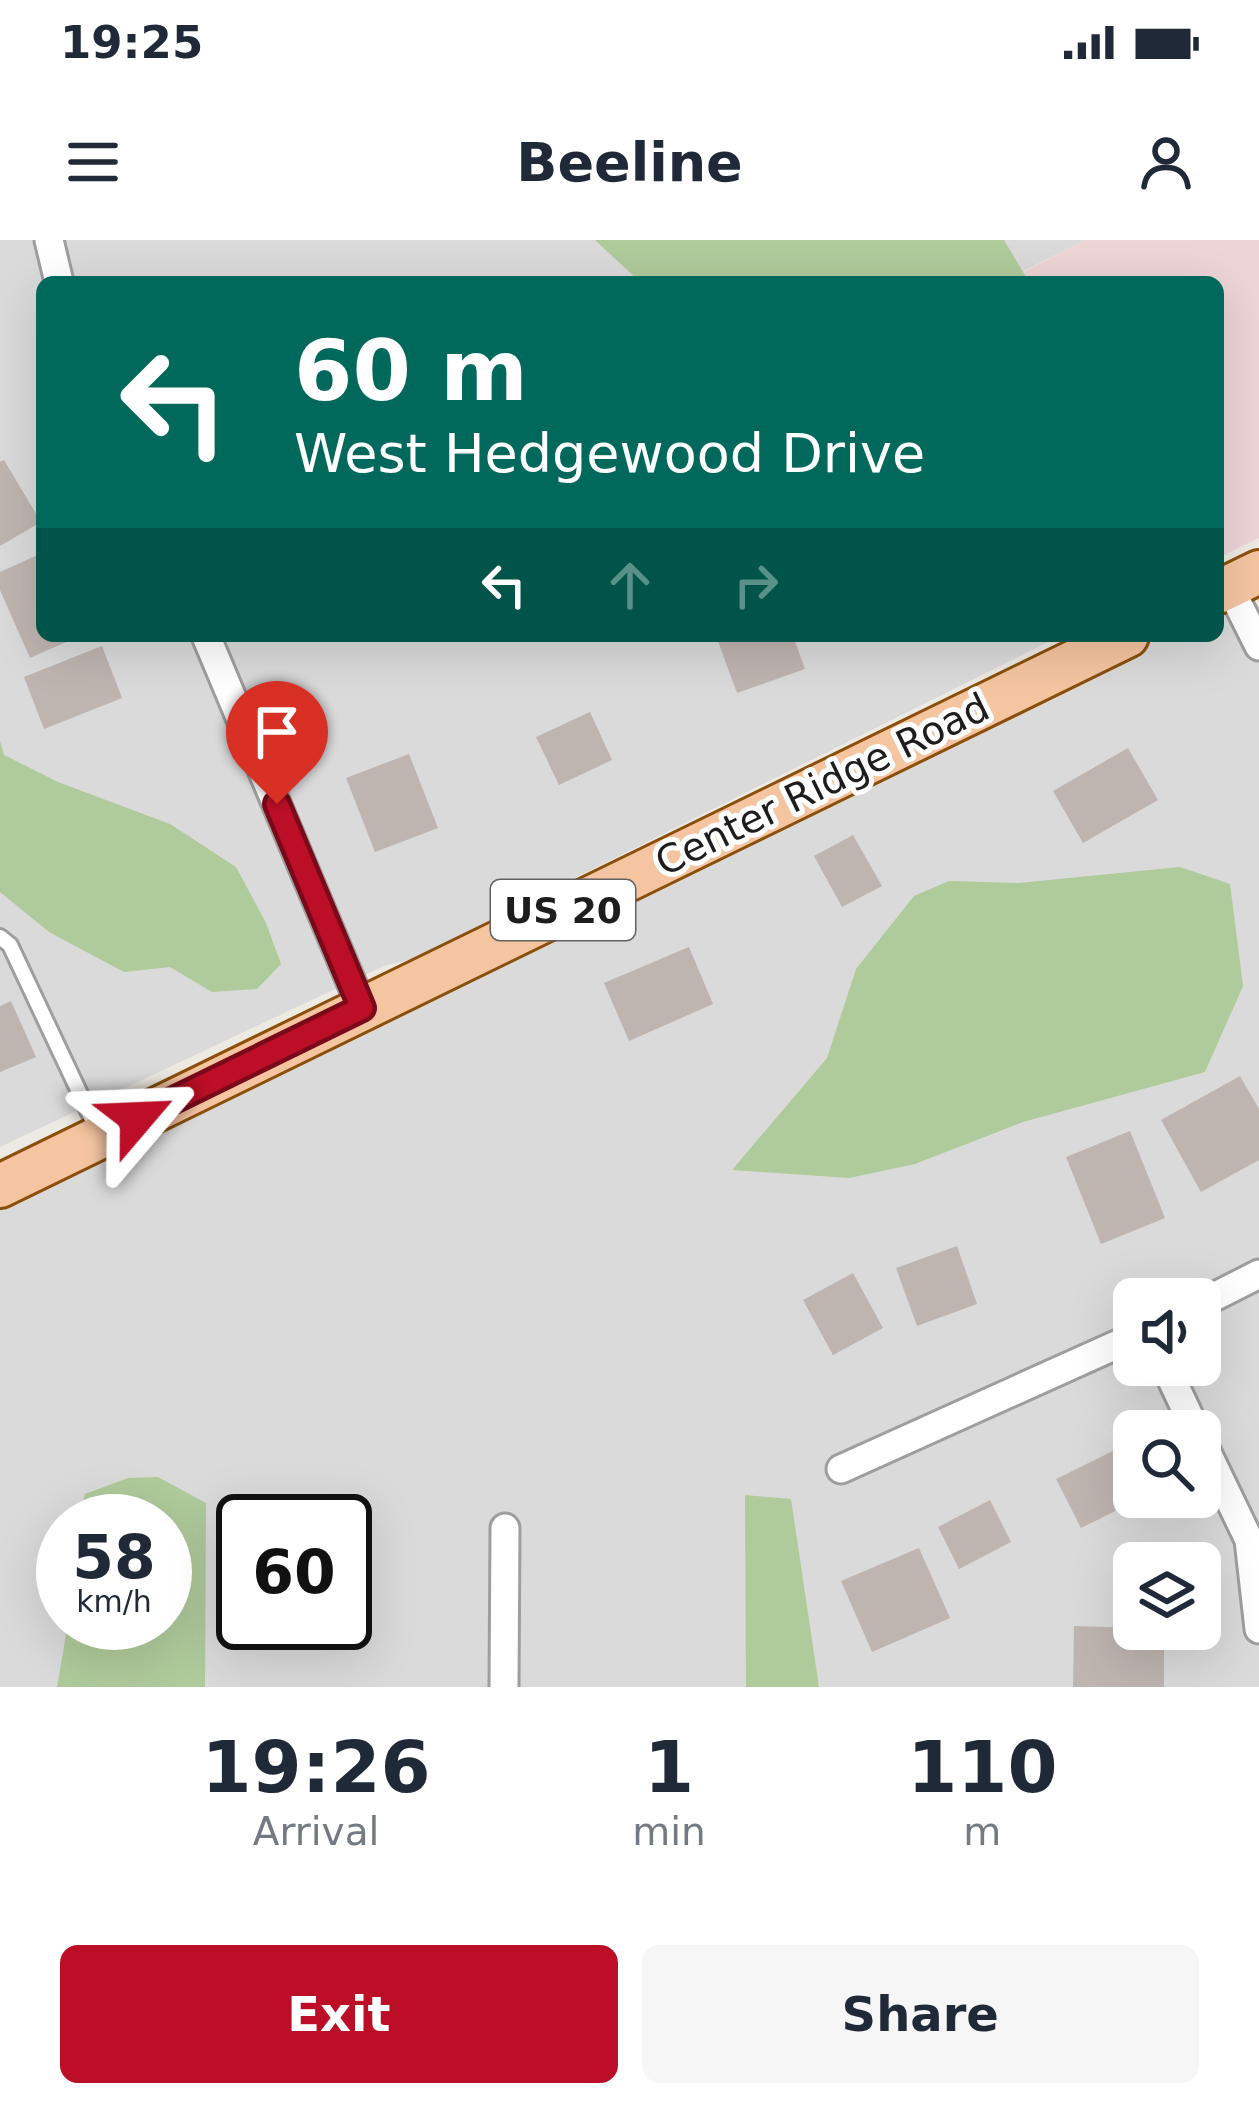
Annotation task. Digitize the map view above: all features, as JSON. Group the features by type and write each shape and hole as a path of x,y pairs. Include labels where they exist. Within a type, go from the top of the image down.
{"main road":[{"name":"Center Ridge Road","path":"0,1186 1114,642"}],"street":[{"path":"49,240 58,276"},
{"path":"1232,581 1259,646"},
{"path":"209,642 362,1008"},
{"path":"1221,1293 1259,1274"},
{"path":"842,1468 1113,1345"},
{"path":"1221,1482 1249,1540 1259,1629"},
{"path":"504,1687 505,1528"}],"lane":[{"path":"0,937 10,945 100,1136"}],"shaded area":[{"path":"0,240 1085,240 1024,271 1026,276 36,276 36,642 1048,642 412,959 384,966 0,1147"},
{"path":"1085,240 1259,240 1259,538 1224,555 1224,276 1026,276 1024,272"},
{"path":"1224,600 1259,646 1259,1687 0,1687 0,1186 1115,642 1224,642"}],"green space":[{"path":"595,240 1004,240 1025,276 634,276"},
{"path":"0,741 4,755 58,782 170,824 236,867 266,923 281,964 257,989 212,992 170,967 124,972 49,932 0,892"},
{"path":"1180,867 1230,884 1243,986 1205,1072 1023,1122 915,1164 849,1178 732,1170 827,1058 856,969 914,896 949,881 1019,883"},
{"path":"158,1477 189,1494 85,1494 128,1478"},
{"path":"192,1495 206,1503 205,1687 57,1687 63,1650 192,1650"},
{"path":"745,1495 791,1499 819,1687 746,1687"}],"building":[{"path":"4,460 36,514 36,525 0,546 0,462"},
{"path":"36,556 36,642 66,642 30,658 0,590 0,572"},
{"path":"718,642 795,642 805,669 737,693"},
{"path":"102,646 122,698 44,729 24,677"},
{"path":"590,712 612,760 559,785 536,737"},
{"path":"1128,748 1158,800 1083,843 1053,791"},
{"path":"409,754 438,828 375,852 346,778"},
{"path":"853,835 882,886 842,907 814,856"},
{"path":"689,947 713,1004 629,1041 604,983"},
{"path":"11,1001 36,1057 0,1072 0,1006"},
{"path":"1240,1076 1259,1109 1259,1160 1201,1192 1161,1120"},
{"path":"1130,1131 1165,1218 1101,1244 1066,1157"},
{"path":"957,1246 977,1304 917,1326 896,1268"},
{"path":"853,1273 883,1328 833,1355 803,1300"},
{"path":"1113,1451 1113,1512 1081,1528 1056,1479"},
{"path":"990,1500 1011,1542 959,1569 938,1527"},
{"path":"919,1548 950,1618 872,1652 841,1581"},
{"path":"1074,1626 1113,1627 1113,1650 1164,1650 1164,1687 1073,1687"}],"route":[{"path":"137,1118 362,1008 277,804"}]}
